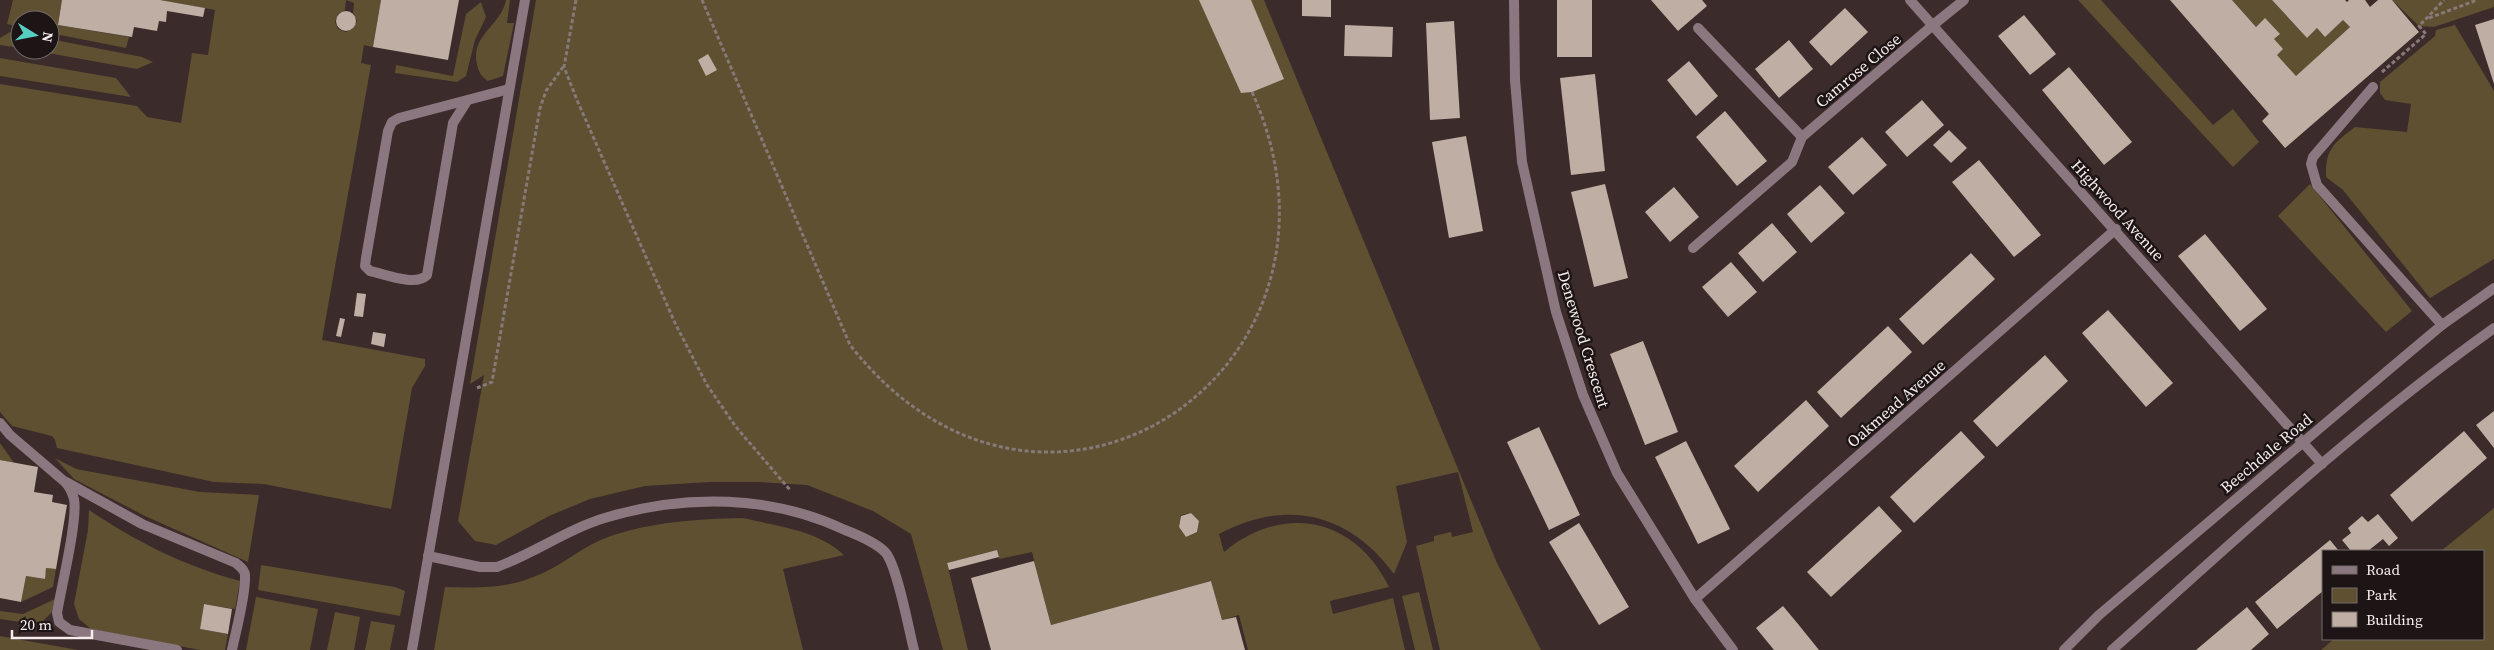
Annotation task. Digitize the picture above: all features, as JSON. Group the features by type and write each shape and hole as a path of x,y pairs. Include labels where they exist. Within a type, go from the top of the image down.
{"street":[{"path":"412,650 525,0"},
{"name":"Denewood Crescent","path":"1514,0 1515,80 1522,162 1556,312 1583,395 1617,473 1695,599 1733,650"},
{"name":"Highwood Avenue","path":"1910,0 2116,229 2322,464"},
{"name":"Camrose Close","path":"1693,248 1792,162 1802,138 1964,0"},
{"path":"1698,28 1802,138"},
{"path":"2373,87 2313,157 2311,164 2318,185 2442,325"},
{"path":"467,101 452,123 428,275 424,279 416,281 370,271 366,266 366,258 389,126 399,118 509,89"},
{"name":"Oakmead Avenue","path":"1695,599 2116,229"},
{"name":"Beechdale Road","path":"2064,650 2099,614 2302,442 2442,325 2494,288"},
{"path":"2112,650 2322,464 2442,365 2494,328"},
{"path":"0,423 10,435 65,482 70,488 74,500 73,520 57,613 59,622 70,630 176,650"},
{"path":"65,482 142,524 236,563 242,568 245,574 244,588 232,650"},
{"path":"428,556 480,567 497,567 592,523 651,506 711,500 748,502 824,520 886,552 893,567 914,650"}],"path":[{"path":"456,397 492,382 540,108 546,91 564,67 576,0"},
{"path":"702,0 850,345 876,376"},
{"path":"2373,87 2379,74 2426,34 2419,26 2444,0"},
{"path":"2424,20 2435,14 2477,0"},
{"path":"564,67 675,323 707,385 736,427 791,492 797,513"},
{"path":"974,440 1015,450 1040,452 1092,448 1122,440 1151,427 1178,411 1202,392 1224,369 1243,344 1258,316 1274,265 1279,227 1277,170 1262,115 1252,92"},
{"path":"899,398 918,412 960,435"}],"green space":[{"path":"13,0 62,0 60,12 60,10 10,10"},
{"path":"160,0 346,0 381,0 373,47 364,45 361,63 371,65 322,340 425,359 425,366 412,388 391,509 264,484 214,482 57,448 52,436 12,426 0,412 0,84 137,106 147,117 181,123 192,53 208,55 215,10","holes":["346,0 354,3 353,13 357,21 353,28 346,32 338,29 335,22 338,14 345,10"]},
{"path":"506,0 510,0 507,23 514,23 503,76 488,81 481,74 477,65 476,55 478,46 503,9"},
{"path":"536,0 1264,0 1497,563 1541,650 1440,650 1416,546 1434,541 1434,536 1451,532 1452,537 1473,532 1458,472 1396,486 1407,542 1394,574 1376,553 1357,537 1337,525 1315,518 1292,515 1269,516 1244,523 1219,534 1224,552 1247,537 1270,527 1293,523 1316,525 1337,532 1357,545 1375,563 1389,587 1330,601 1333,614 1393,598 1405,650 1248,650 1239,615 1222,620 1211,581 1051,625 1032,552 999,559 997,550 947,563 968,650 943,650 911,534 873,511 807,485 760,482 710,482 645,486 590,499 549,516 496,545 475,541 458,521 484,375 470,384","holes":["1191,513 1199,521 1197,532 1186,537 1179,527 1181,515"]},
{"path":"2078,0 2101,0 2213,125 2233,109 2259,142 2233,167"},
{"path":"2232,0 2272,0 2307,38 2317,28 2325,36 2343,20 2350,27 2296,76 2277,55 2274,39 2279,35 2265,19 2256,27"},
{"path":"2392,0 2494,0 2494,7 2434,27 2419,26"},
{"path":"481,2 486,17 475,40 466,76 457,82 395,73 396,65 453,76 466,14"},
{"path":"10,12 10,25 7,24"},
{"path":"60,25 129,37 126,48 60,35"},
{"path":"2455,25 2494,91 2494,259 2430,298 2343,190 2326,177 2326,167 2329,153 2336,142 2355,127 2407,132 2411,104 2385,100 2380,93 2380,82 2435,36 2436,30"},
{"path":"10,32 10,46 0,45 0,38"},
{"path":"60,41 142,57 153,62 137,69 60,55"},
{"path":"0,58 116,78 131,97 0,76"},
{"path":"2310,184 2412,311 2386,332 2278,216"},
{"path":"0,443 14,463 0,460"},
{"path":"55,458 76,469 200,492 259,495 248,562 145,516 74,479"},
{"path":"2494,508 2494,650 2321,650 2333,640 2484,640 2484,550 2442,550"},
{"path":"89,510 143,543 162,552 200,568 240,581 235,609 204,604 200,629 228,634 225,650 200,650 91,629 79,619 74,604 88,530"},
{"path":"743,518 809,534 834,547 844,555 783,569 803,650 434,650 445,587 484,587 520,582 545,572 600,540 640,528 692,520"},
{"path":"261,565 395,587 405,591 400,616 258,590"},
{"path":"46,568 56,569 53,587 21,602 26,576 44,579"},
{"path":"1419,592 1433,650 1415,650 1402,596"},
{"path":"256,597 318,609 310,650 246,650"},
{"path":"55,599 52,612 43,621 27,623 0,619 0,611 23,614"},
{"path":"335,612 360,617 354,650 327,650"},
{"path":"371,621 395,625 390,650 365,650"},
{"path":"0,636 78,650 0,650"}],"building":[{"path":"62,0 160,0 205,8 203,17 167,11 166,22 159,21 157,31 134,27 132,37 60,25"},
{"path":"381,0 459,0 448,60 373,47"},
{"path":"1199,0 1251,0 1284,79 1252,92 1241,93"},
{"path":"1302,0 1331,0 1331,17 1302,16"},
{"path":"1557,0 1592,0 1592,57 1557,57"},
{"path":"1651,0 1702,0 1707,6 1678,31"},
{"path":"2170,0 2232,0 2256,27 2265,18 2280,34 2274,39 2283,49 2277,55 2296,76 2350,27 2343,20 2325,37 2317,28 2307,38 2272,0 2345,0 2347,2 2349,0 2365,0 2370,7 2378,0 2392,0 2419,32 2285,148 2262,121 2269,114"},
{"path":"1845,8 1868,32 1831,66 1809,42"},
{"path":"342,11 350,11 356,17 356,25 350,31 342,31 336,25 336,17"},
{"path":"2024,15 2056,54 2030,75 1998,36"},
{"path":"2494,19 2494,84 2475,25"},
{"path":"1454,21 1460,118 1430,120 1426,23"},
{"path":"1345,25 1393,27 1392,57 1344,56"},
{"path":"1789,40 1813,69 1779,98 1755,69"},
{"path":"708,54 717,70 706,76 698,60"},
{"path":"1689,61 1718,96 1696,116 1667,80"},
{"path":"2069,67 2132,142 2104,165 2042,90"},
{"path":"1595,74 1605,171 1571,175 1560,78"},
{"path":"1922,100 1944,125 1907,157 1885,132"},
{"path":"1725,111 1767,161 1737,186 1696,137"},
{"path":"1949,130 1967,148 1951,163 1933,145"},
{"path":"1466,136 1483,231 1449,238 1432,142"},
{"path":"1862,137 1887,165 1853,195 1828,167"},
{"path":"1979,160 2041,235 2014,257 1952,182"},
{"path":"1605,184 1628,278 1594,287 1571,192"},
{"path":"1820,185 1845,213 1811,243 1787,214"},
{"path":"1674,187 1699,217 1670,242 1645,212"},
{"path":"1772,223 1797,252 1763,282 1738,253"},
{"path":"2205,234 2267,309 2240,331 2178,256"},
{"path":"1971,253 1995,279 1923,345 1899,319"},
{"path":"1731,262 1757,292 1728,317 1702,287"},
{"path":"357,293 366,294 363,317 354,316"},
{"path":"2108,310 2173,383 2146,407 2082,333"},
{"path":"340,318 345,319 341,337 336,336"},
{"path":"1888,326 1912,352 1841,418 1817,392"},
{"path":"373,332 386,334 384,347 371,344"},
{"path":"1643,341 1678,432 1645,445 1610,354"},
{"path":"2045,355 2068,381 1997,447 1973,421"},
{"path":"1806,400 1829,426 1758,492 1734,466"},
{"path":"2494,411 2494,448 2476,425"},
{"path":"1539,427 1580,515 1549,530 1507,442"},
{"path":"1961,431 1985,457 1914,523 1890,497"},
{"path":"2464,431 2487,458 2412,522 2390,495"},
{"path":"1686,441 1730,529 1698,544 1655,457"},
{"path":"0,460 38,467 34,492 53,495 52,502 67,505 56,569 46,568 45,579 26,576 21,602 0,598"},
{"path":"1879,506 1902,531 1831,597 1807,572"},
{"path":"1191,513 1199,521 1197,532 1186,537 1179,527 1181,516"},
{"path":"2378,514 2398,538 2389,546 2383,539 2369,550 2350,550 2342,540 2351,533 2348,528 2362,516 2368,522"},
{"path":"1579,523 1629,607 1599,625 1549,542"},
{"path":"2330,540 2338,550 2322,550 2322,592 2277,629 2255,602"},
{"path":"997,550 999,557 949,570 947,563"},
{"path":"1034,561 1051,625 1211,581 1222,620 1236,617 1245,650 991,650 971,578"},
{"path":"204,604 232,609 228,634 200,629"},
{"path":"1783,606 1819,650 1774,650 1756,628"},
{"path":"2247,607 2269,634 2251,650 2196,650"}]}
